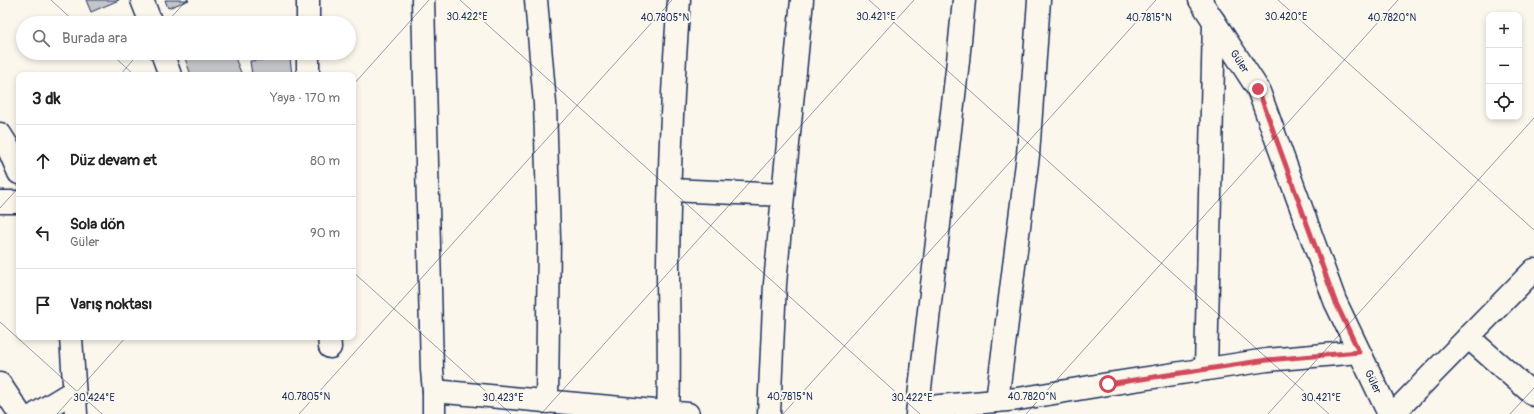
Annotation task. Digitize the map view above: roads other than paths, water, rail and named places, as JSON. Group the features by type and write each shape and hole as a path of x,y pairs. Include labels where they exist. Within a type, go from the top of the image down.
{"street":[{"path":"142,0 148,16"},
{"path":"308,0 308,16"},
{"path":"423,0 434,414"},
{"path":"536,0 545,104 549,238 547,402"},
{"path":"434,391 675,413 668,265 673,81 679,0"},
{"path":"769,414 775,284 802,0"},
{"path":"964,0 917,411 1018,399 1267,360 1359,352"},
{"path":"997,401 1028,155 1039,0"},
{"name":"Güler","path":"1200,0 1258,89 1335,301 1390,414"},
{"path":"1206,370 1214,21"},
{"path":"165,60 169,72"},
{"path":"308,60 308,72"},
{"path":"0,134 7,145 16,166"},
{"path":"670,190 783,195"},
{"path":"0,202 16,202"},
{"path":"1393,414 1534,270"},
{"path":"1468,337 1534,395"},
{"path":"71,340 76,414"},
{"path":"0,384 20,414"},
{"path":"36,414 74,391"}]}
